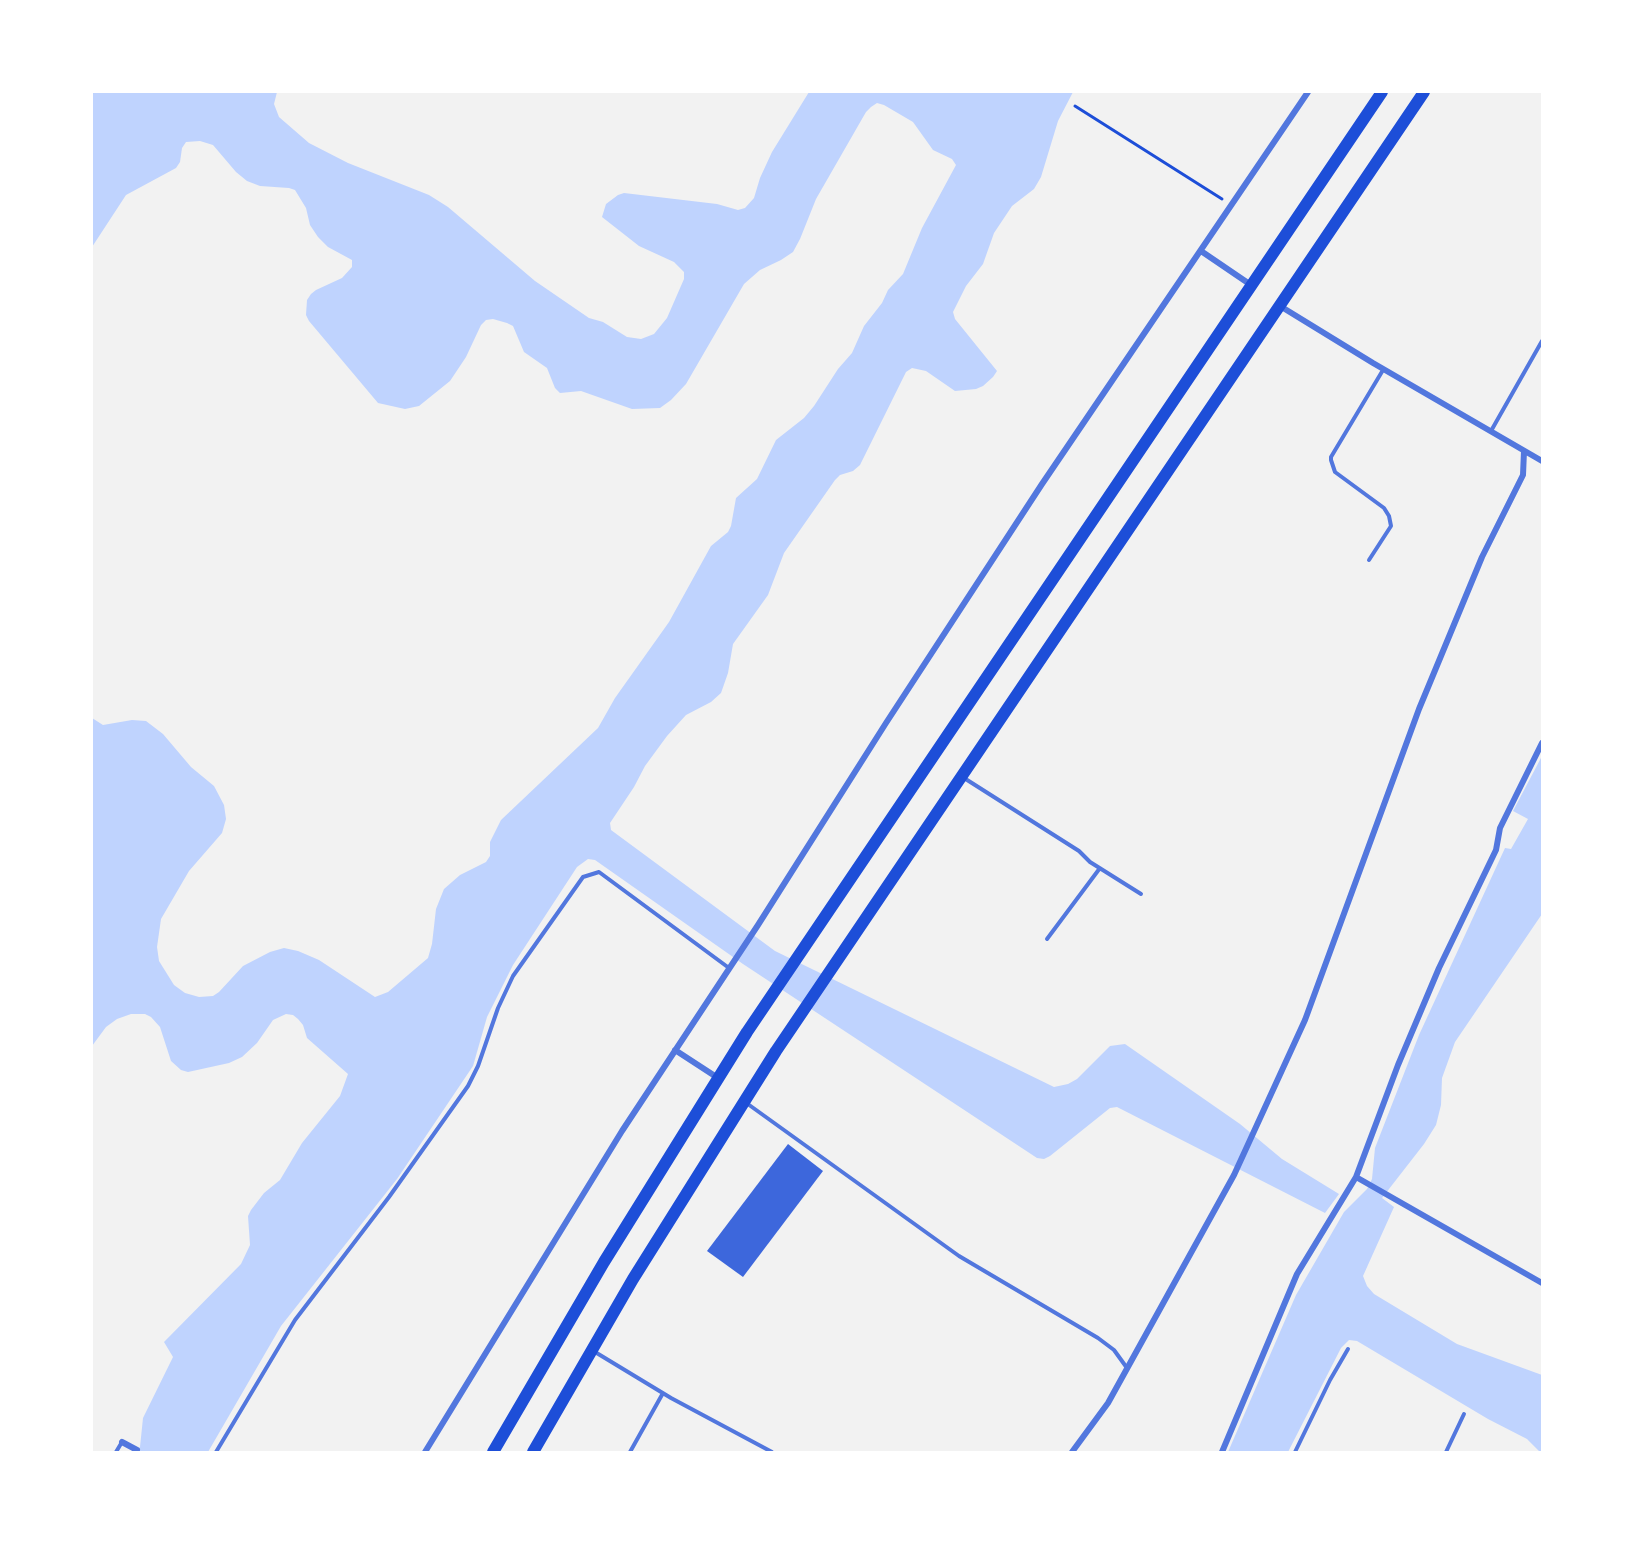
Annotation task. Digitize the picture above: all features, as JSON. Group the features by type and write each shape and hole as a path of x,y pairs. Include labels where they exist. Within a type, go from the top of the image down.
{"main road":[{"path":"493,1452 598,1272 718,1078 1382,92"},
{"path":"533,1452 669,1221 788,1034 1424,92"}],"street":[{"path":"425,1452 622,1131 758,926 886,723 1042,484 1308,92"},
{"path":"1201,251 1252,285"},
{"path":"1279,306 1383,370 1542,461"},
{"path":"1072,1452 1096,1421 1127,1368 1234,1175 1305,1020 1419,709 1449,634 1482,557 1523,475 1524,451"},
{"path":"1222,1452 1297,1274 1356,1177 1398,1065 1438,968 1496,850 1500,828 1542,742"},
{"path":"675,1050 718,1078"},
{"path":"1356,1177 1542,1283"},
{"path":"122,1442 140,1451"}],"lane":[{"path":"1491,432 1542,340"},
{"path":"1369,560 1391,526 1389,516 1384,508 1335,472 1330,460 1383,370"},
{"path":"961,777 1079,851 1100,868 1141,894"},
{"path":"1047,939 1100,868"},
{"path":"216,1452 295,1320 389,1197 468,1086 513,976 583,877 599,873 731,965"},
{"path":"744,1102 959,1256 1098,1338 1114,1350 1127,1368"},
{"path":"1295,1452 1330,1380 1348,1349"},
{"path":"592,1350 663,1393 772,1452"},
{"path":"630,1452 663,1393"},
{"path":"1446,1452 1464,1414"},
{"path":"116,1452 122,1442"}],"path":[{"path":"1075,106 1232,205"}],"water":[{"path":"92,92 277,92 274,104 279,117 309,143 348,163 429,195 448,207 535,281 589,318 603,322 627,337 641,339 654,334 667,318 684,279 684,272 674,262 639,246 602,217 606,204 618,195 624,193 717,204 738,210 745,208 754,198 772,152 809,92 1073,92 1058,121 1041,177 1034,189 1012,206 994,233 983,264 966,286 953,312 955,319 997,371 983,386 955,391 926,371 912,368 906,372 860,465 835,480 784,553 768,595 733,644 728,673 721,693 711,702 686,715 667,736 645,766 610,823 611,830 775,951 1054,1087 1077,1079 1110,1046 1125,1044 1240,1124 1282,1159 1339,1194 1325,1213 1117,1107 1110,1108 1050,1156 1044,1159 1037,1158 743,964 595,860 588,859 577,867 513,965 487,1017 473,1066 397,1179 281,1326 208,1452 136,1452 140,1447 143,1418 173,1357 164,1342 241,1264 250,1245 248,1216 251,1210 264,1193 280,1180 302,1143 340,1096 348,1074 307,1038 303,1025 298,1019 286,1014 273,1020 257,1043 242,1057 229,1063 188,1072 181,1070 171,1061 160,1027 145,1014 131,1014 117,1019 106,1027 92,1046 92,718 103,725 132,720 146,721 163,734 191,767 214,786 224,805 226,819 222,833 189,871 161,919 157,947 159,961 174,985 185,993 199,997 213,996 243,966 270,952 284,948 319,960 375,997 388,992 428,958 436,909 444,889 460,875 486,862 490,856 490,842 501,820 598,728 615,698 669,622 711,546 728,532 736,498 757,479 776,440 804,418 814,406 838,369 852,353 864,326 882,303 888,290 903,274 922,228 956,165 952,159 933,150 913,122 884,105 877,103 871,107 816,199 793,252 760,270 744,284 686,384 660,408 632,409 581,391 560,393 555,388 547,368 524,352 513,326 493,319 486,320 481,325 466,357 450,381 419,406 405,409 378,403 306,315 307,300 311,294 342,278 352,267 352,260 328,247 318,237 310,225 306,208 295,190 260,186 247,181 236,172 213,145 200,141 186,142 176,168 126,195 92,247"},
{"path":"1542,756 1542,914 1455,1042 1442,1078 1441,1105 1436,1125 1382,1198 1394,1207 1363,1276 1367,1286 1374,1294 1457,1344 1542,1375 1542,1452 1527,1439 1488,1419 1357,1341 1349,1340 1341,1348 1288,1452 1228,1452 1296,1295 1344,1212 1367,1189 1372,1179 1375,1148 1419,1035 1505,848 1511,849 1528,819 1513,811"}],"building":[{"path":"788,1144 823,1171 743,1277 707,1251"}]}
